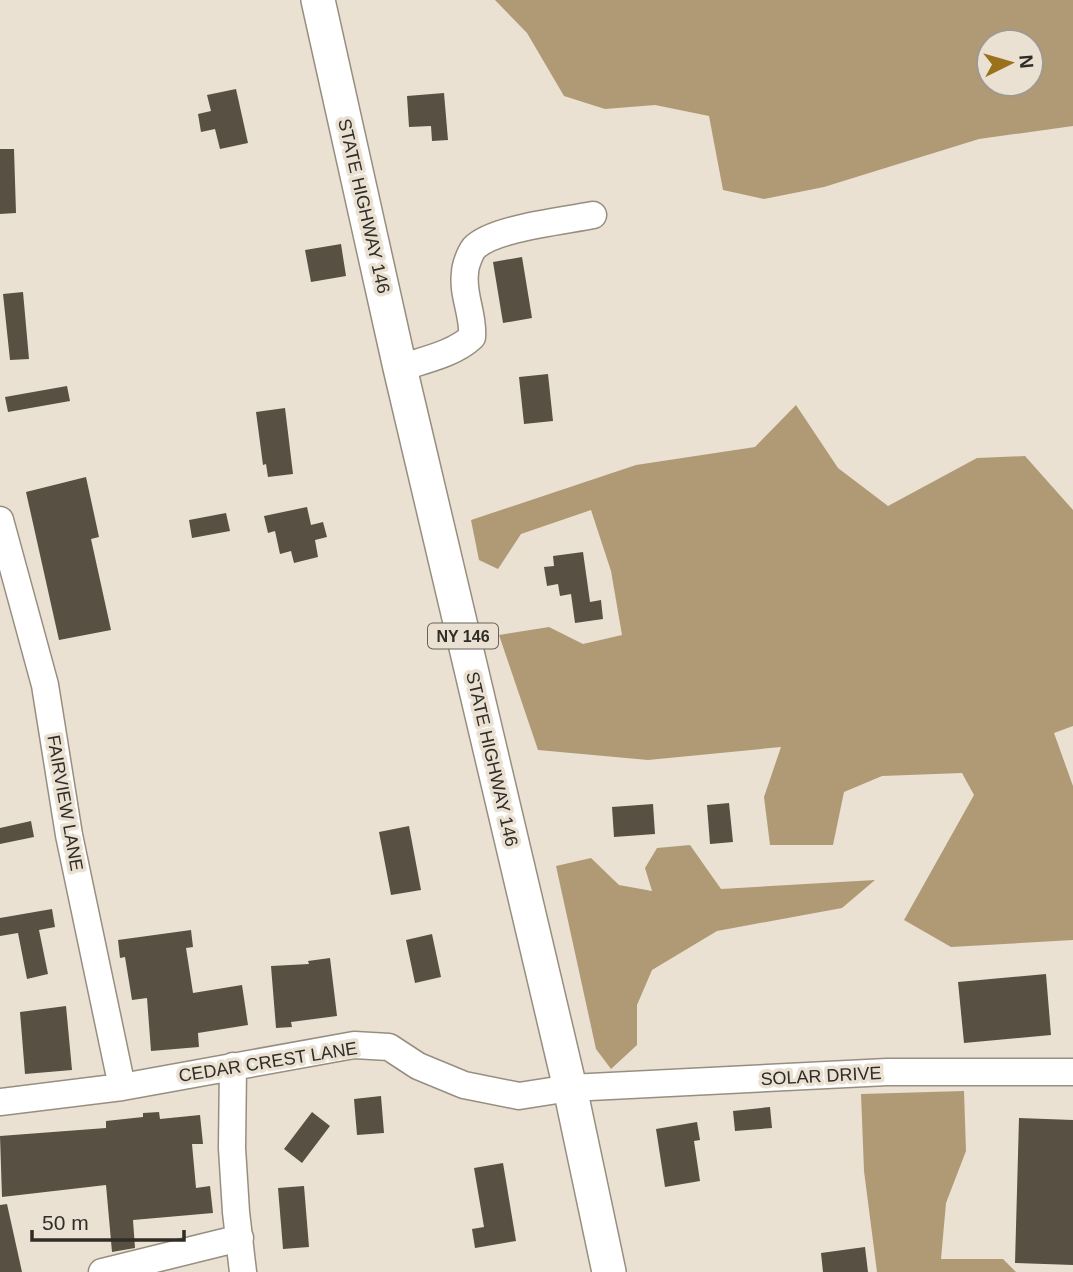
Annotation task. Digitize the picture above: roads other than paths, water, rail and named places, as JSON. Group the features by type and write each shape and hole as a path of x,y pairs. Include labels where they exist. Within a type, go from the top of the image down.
{"main road":[{"name":"STATE HIGHWAY 146","path":"318,0 401,368 570,1088 609,1272"}],"street":[{"path":"401,368 444,353 466,343 472,337 473,326 466,295 465,271 473,249 495,235 593,215"},
{"name":"FAIRVIEW LANE","path":"0,520 45,685 69,835 122,1087"},
{"name":"CEDAR CREST LANE","path":"0,1102 122,1087 354,1045 389,1047 418,1066 464,1084 519,1096 570,1088"},
{"path":"233,1066 232,1148 243,1272"},
{"name":"SOLAR DRIVE","path":"570,1088 887,1072 1073,1072"},
{"path":"102,1272 240,1238"}]}
